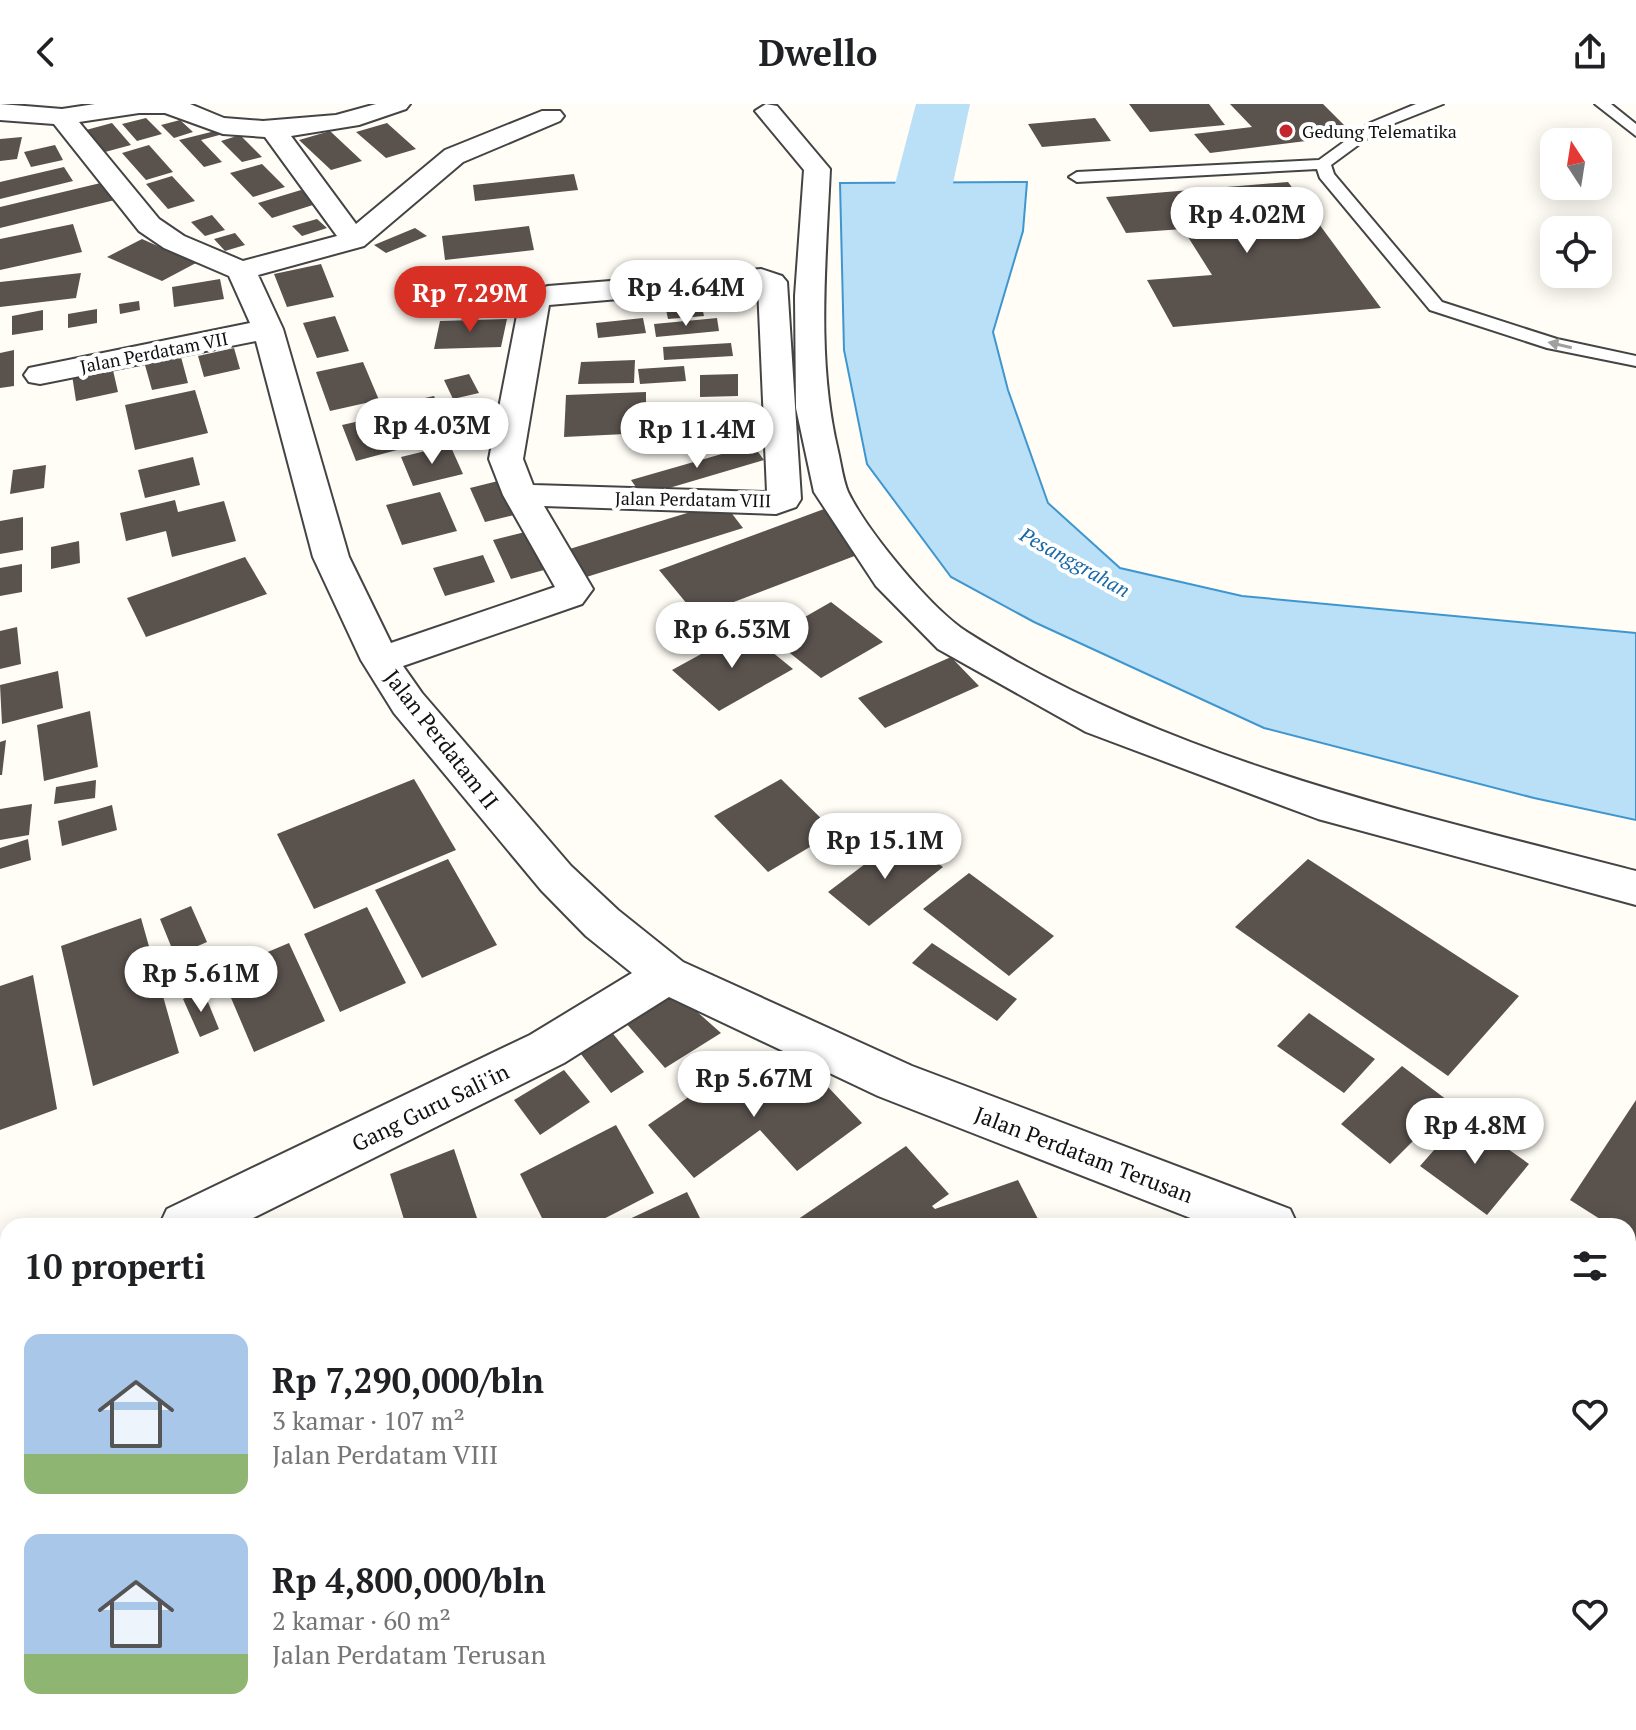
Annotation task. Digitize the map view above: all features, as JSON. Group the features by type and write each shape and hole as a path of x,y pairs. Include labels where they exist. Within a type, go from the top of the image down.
{"street":[{"path":"0,112 62,117 165,105 224,126 271,127 365,116 397,104"},
{"path":"768,111 817,169 810,296 812,408 831,492 889,578 951,640 1100,722 1333,808 1636,888"},
{"path":"62,117 149,225 174,242 241,271 354,240 454,156 551,116"},
{"path":"271,127 354,240"},
{"name":"Jalan Perdatam II","path":"241,271 268,329 331,557 380,660 408,703 556,878 602,923 667,975 895,1081"},
{"name":"Jalan Perdatam VIII","path":"380,660 572,592 576,585 520,495 506,459 535,300 548,295 761,278 772,282 784,499 776,503 520,495"},
{"name":"Jalan Perdatam VII","path":"40,375 268,329"},
{"name":"Gang Guru Sali'in","path":"219,1218 547,1049 667,975"},
{"name":"Jalan Perdatam Terusan","path":"895,1081 1251,1218"}],"lane":[{"path":"1077,177 1323,164 1381,120 1397,112 1436,104"},
{"path":"1602,104 1636,131"},
{"path":"1323,164 1326,175 1436,306 1553,344 1636,361"}],"water":[{"path":"1027,182 1023,231 993,332 1008,390 1048,503 1120,568 1242,596 1636,633 1636,820 1534,798 1264,728 1034,622 951,577 867,464 844,350 840,183"}],"building":[{"path":"1129,104 1209,104 1225,125 1150,132"},
{"name":"Gedung Telematika","path":"1230,104 1323,104 1354,135 1210,153 1194,134 1252,127"},
{"path":"146,118 162,134 137,141 122,124"},
{"path":"1095,118 1111,141 1042,147 1028,124"},
{"path":"180,120 193,132 174,138 161,125"},
{"path":"112,123 131,145 105,152 86,130"},
{"path":"387,123 416,149 386,158 356,132"},
{"path":"219,130 223,134 201,140 222,162 204,167 179,140"},
{"path":"330,131 362,161 331,170 299,140"},
{"path":"240,135 262,157 242,162 221,141"},
{"path":"22,137 17,159 0,161 0,139"},
{"path":"55,145 63,160 31,167 24,152"},
{"path":"149,145 173,172 146,180 122,153"},
{"path":"262,164 285,187 253,197 230,173"},
{"path":"64,167 73,181 0,199 0,182"},
{"path":"574,174 578,190 475,201 473,185"},
{"path":"172,176 195,201 168,209 146,184"},
{"path":"109,181 119,199 0,228 0,207"},
{"path":"1288,182 1381,308 1173,327 1147,280 1212,275 1183,229 1126,233 1106,197"},
{"path":"301,190 316,204 272,218 258,203"},
{"path":"212,215 225,230 205,236 191,222"},
{"path":"317,219 327,228 302,236 292,226"},
{"path":"73,224 82,252 0,270 0,239"},
{"path":"529,226 534,250 445,260 442,236"},
{"path":"415,228 427,236 386,253 374,245"},
{"path":"235,233 245,245 225,251 214,239"},
{"path":"142,239 196,263 162,281 107,257"},
{"path":"321,264 334,297 287,307 274,274"},
{"path":"81,273 76,298 0,307 0,282"},
{"path":"220,279 224,299 174,307 172,287"},
{"path":"487,290 482,313 433,314 438,291"},
{"path":"139,301 140,310 120,314 119,304"},
{"path":"701,302 704,316 668,319 665,305"},
{"path":"97,309 97,323 68,328 68,314"},
{"path":"43,310 43,330 12,335 12,316"},
{"path":"335,316 349,351 317,358 303,323"},
{"path":"643,318 646,333 598,338 596,323"},
{"path":"717,318 719,331 656,337 654,324"},
{"path":"507,319 501,347 434,349 440,321"},
{"path":"731,343 733,356 664,360 663,347"},
{"path":"234,348 240,369 204,377 198,356"},
{"path":"14,350 14,386 0,388 0,353"},
{"path":"181,357 188,383 152,390 145,365"},
{"path":"635,360 634,383 578,384 581,362"},
{"path":"363,362 379,400 330,411 316,372"},
{"path":"112,366 118,392 76,401 72,375"},
{"path":"684,366 686,381 640,384 638,369"},
{"path":"469,374 479,393 453,399 444,380"},
{"path":"738,374 738,396 700,397 700,375"},
{"path":"195,390 208,433 135,450 125,405"},
{"path":"646,392 646,433 564,437 566,395"},
{"path":"434,396 447,426 410,434 397,404"},
{"path":"696,408 728,408 727,429 694,429"},
{"path":"382,416 397,450 356,461 342,425"},
{"path":"487,422 496,441 478,445 469,426"},
{"path":"717,435 719,451 685,453 684,436"},
{"path":"450,445 463,474 413,486 401,457"},
{"path":"753,445 764,460 642,496 631,480"},
{"path":"193,457 200,485 145,498 138,470"},
{"path":"46,465 44,488 10,494 13,470"},
{"path":"506,479 523,513 485,522 470,488"},
{"path":"440,492 457,531 402,545 386,505"},
{"path":"175,500 178,512 224,501 236,541 172,557 166,531 126,541 120,513"},
{"path":"723,502 743,528 580,579 563,551"},
{"path":"824,509 865,552 697,616 659,570"},
{"path":"23,517 23,550 0,554 0,521"},
{"path":"537,529 555,567 511,579 493,540"},
{"path":"79,541 80,563 51,569 51,547"},
{"path":"483,555 495,582 445,596 433,568"},
{"path":"245,557 267,594 146,637 127,598"},
{"path":"22,564 22,592 0,596 0,568"},
{"path":"831,602 883,642 821,678 770,637"},
{"path":"17,627 21,664 0,669 0,631"},
{"path":"745,630 793,669 719,711 672,670"},
{"path":"951,657 979,686 885,728 858,698"},
{"path":"58,671 63,708 2,724 0,685"},
{"path":"90,711 98,767 44,781 37,725"},
{"path":"6,740 2,775 0,775 0,742"},
{"path":"414,779 456,850 314,909 277,834"},
{"path":"781,779 835,832 768,872 714,816"},
{"path":"96,780 95,798 54,804 56,787"},
{"path":"32,804 29,835 0,840 0,809"},
{"path":"112,805 117,830 62,846 58,821"},
{"path":"902,836 943,867 869,926 828,892"},
{"path":"28,839 31,860 0,869 0,848"},
{"path":"448,859 497,945 422,978 375,890"},
{"path":"1308,859 1519,996 1448,1076 1235,927"},
{"path":"969,873 1054,936 1009,976 923,909"},
{"path":"191,906 207,942 175,956 160,919"},
{"path":"367,907 406,983 340,1012 304,934"},
{"path":"141,918 179,1053 93,1086 61,946"},
{"path":"289,943 325,1021 254,1052 220,972"},
{"path":"932,943 1017,999 997,1021 912,963"},
{"path":"33,975 57,1109 0,1130 0,986"},
{"path":"203,990 219,1029 200,1037 183,999"},
{"path":"677,994 721,1033 665,1068 625,1022"},
{"path":"1309,1013 1375,1059 1344,1093 1277,1046"},
{"path":"610,1030 644,1072 611,1093 577,1049"},
{"path":"745,1058 780,1095 813,1071 862,1123 797,1171 760,1130 694,1178 648,1125"},
{"path":"1402,1066 1451,1103 1390,1164 1341,1124"},
{"path":"564,1070 590,1102 540,1135 514,1100"},
{"path":"1636,1100 1636,1218 1598,1218 1570,1200"},
{"path":"1463,1117 1529,1164 1487,1215 1420,1166"},
{"path":"616,1125 654,1193 606,1218 542,1218 520,1174"},
{"path":"906,1146 949,1194 932,1206 935,1209 1018,1180 1037,1218 800,1218"},
{"path":"454,1149 477,1218 404,1218 390,1174"},
{"path":"687,1192 700,1218 632,1218"}],"waterway":[{"name":"Pesanggrahan","path":"925,311 923,188 943,104"}],"place":[{"name":"Gedung Telematika","path":"1286,131"}]}
